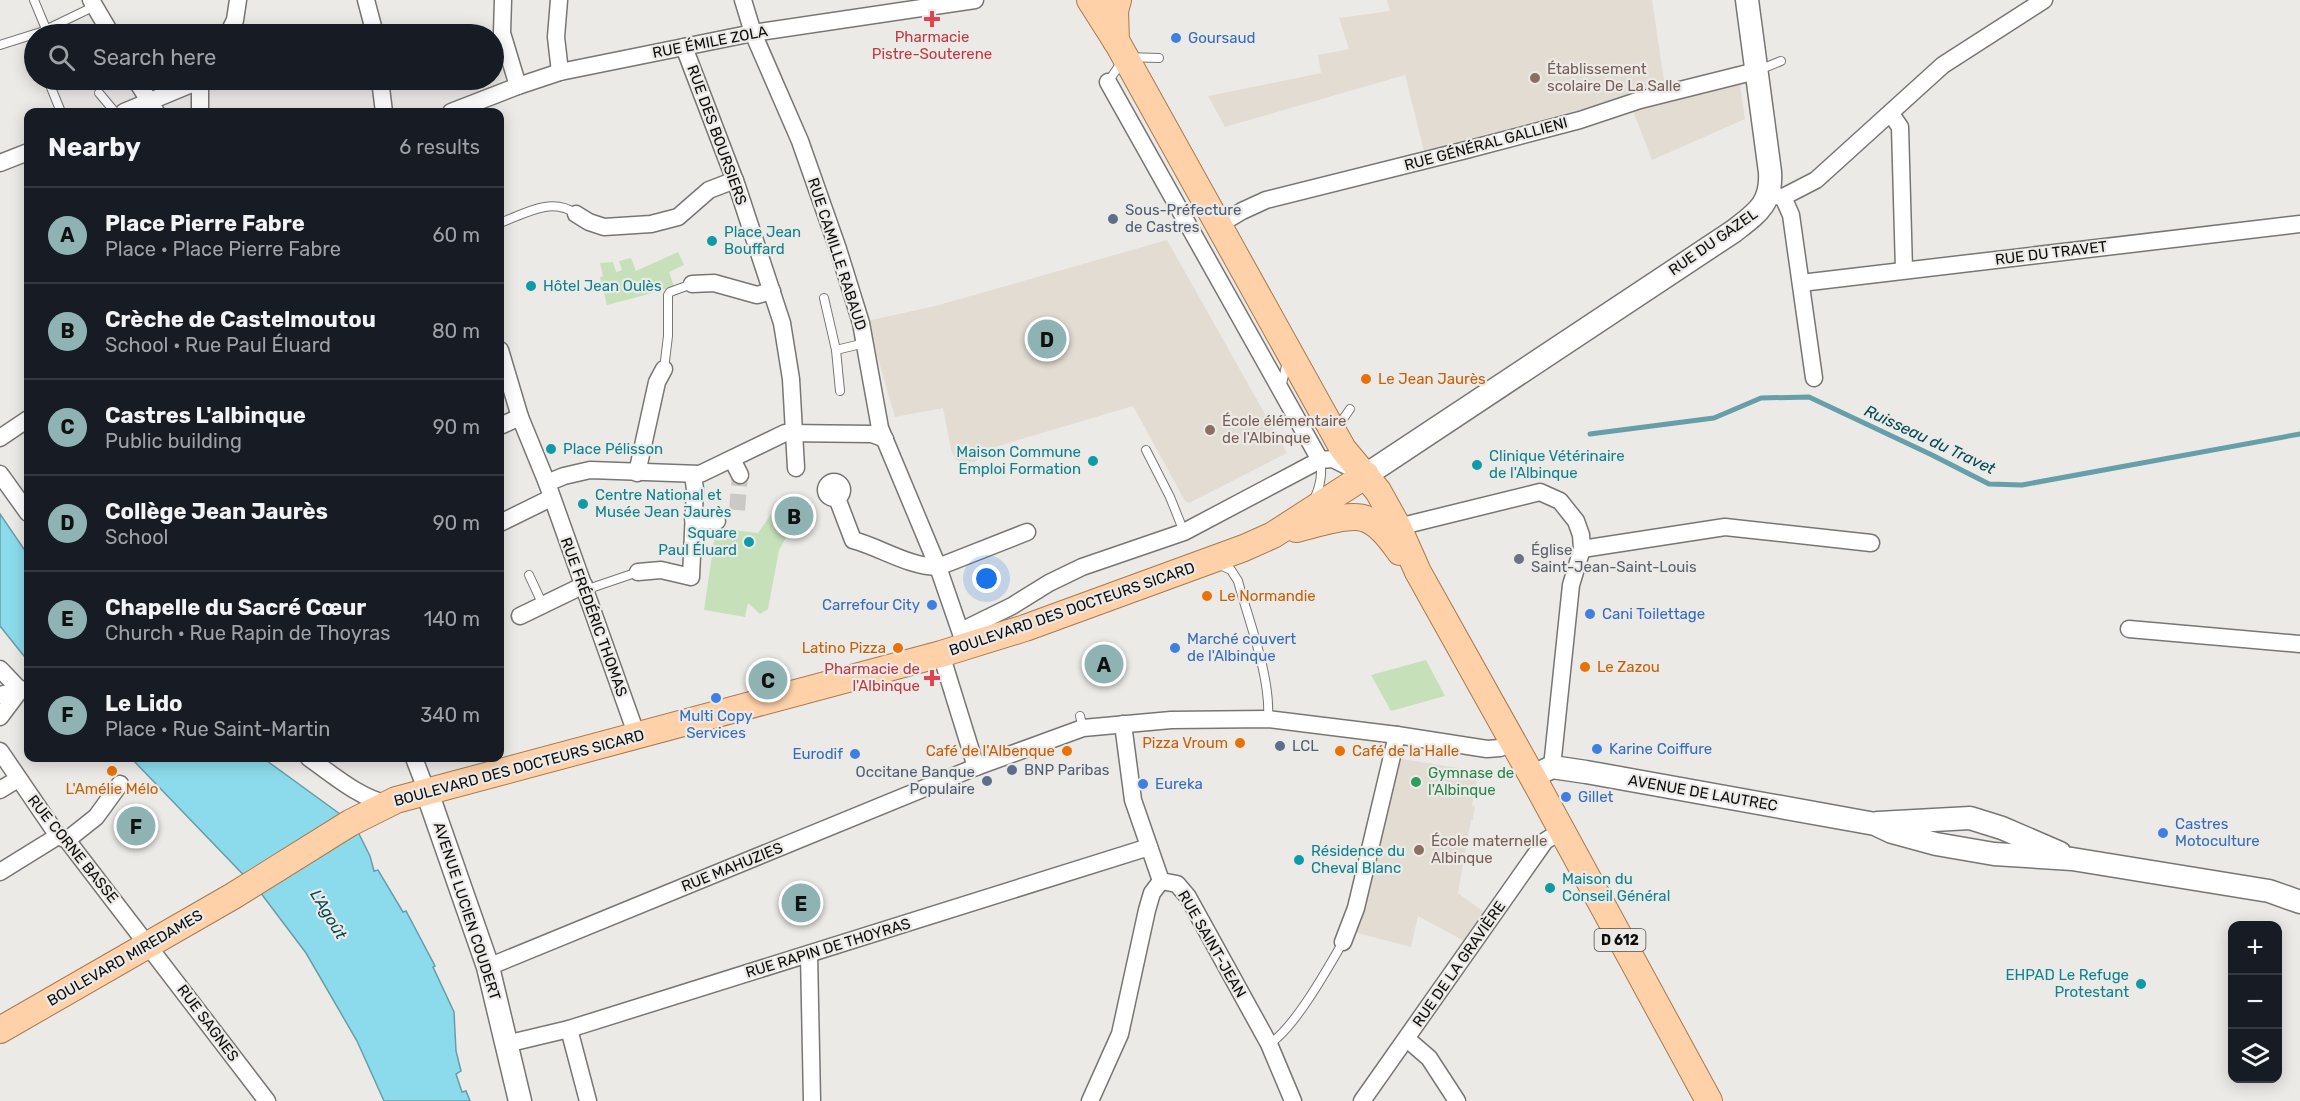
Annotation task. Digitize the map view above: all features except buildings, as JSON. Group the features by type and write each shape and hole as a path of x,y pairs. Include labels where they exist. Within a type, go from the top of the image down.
{"main road":[{"name":"D 612","path":"1090,0 1120,49 1162,151 1207,232 1289,352 1343,448 1378,491 1398,527 1418,572 1512,741 1542,772 1561,831 1709,1101"},
{"path":"1118,0 1115,18 1120,49"},
{"path":"1747,0 1770,172 1776,196"},
{"name":"RUE DU GAZEL","path":"1366,475 1734,231 1776,196"},
{"name":"BOULEVARD DES DOCTEURS SICARD","path":"1273,535 1366,475"},
{"name":"BOULEVARD DES DOCTEURS SICARD","path":"251,885 350,824 388,804 637,736 730,706 941,654 964,639 1210,561 1273,535 1354,516 1366,519 1381,529 1418,572"},
{"name":"AVENUE DE LAUTREC","path":"1542,772 1875,824 1892,832 1949,833 1983,849 2072,859 2269,891 2300,902"},
{"name":"AVENUE LUCIEN COUDERT","path":"427,792 488,967 520,1101"},
{"name":"AVENUE DE LAUTREC","path":"1949,833 1970,818 2072,859"},
{"name":"BOULEVARD MIREDAMES","path":"0,1030 251,885"},
{"name":"AVENUE DE LAUTREC","path":"2269,891 2300,890"}],"street":[{"path":"233,24 238,0"},
{"path":"366,0 372,24"},
{"path":"502,24 503,0"},
{"path":"559,0 556,37 560,72"},
{"name":"RUE CAMILLE RABAUD","path":"743,0 753,33 800,141 838,249 861,322 880,428 938,567 964,639"},
{"name":"RUE ÉMILE ZOLA","path":"461,108 560,72 753,33 975,0"},
{"name":"RUE DU GAZEL","path":"1776,196 1816,180 1891,114 1922,82 1952,59 2044,0"},
{"path":"93,3 105,24"},
{"path":"504,40 518,86"},
{"name":"RUE DES BOURSIERS","path":"684,47 735,180 782,323 793,398 796,468"},
{"name":"RUE GÉNÉRAL GALLIENI","path":"1207,232 1266,200 1580,120 1640,100 1756,71"},
{"path":"1108,82 1162,151"},
{"path":"142,90 152,107 182,90"},
{"path":"200,90 200,108"},
{"path":"381,90 384,108"},
{"path":"1891,114 1900,128 1904,270"},
{"path":"1,159 24,153"},
{"path":"576,214 604,227 651,224 678,217 709,190 735,180"},
{"path":"1776,196 1791,215 1814,378"},
{"name":"RUE DU TRAVET","path":"1801,283 2300,224"},
{"path":"1207,232 1267,364 1320,460"},
{"path":"692,284 714,283 757,295 772,291"},
{"path":"504,364 520,417 549,490"},
{"path":"637,473 657,382 664,369"},
{"path":"504,424 520,417"},
{"path":"0,438 24,421"},
{"path":"504,520 549,490 564,476 590,471 693,475 707,471 785,434 793,433 872,434 885,439"},
{"path":"732,459 740,475"},
{"path":"964,639 1012,606 1076,570 1184,532 1320,460 1333,459 1366,475"},
{"path":"0,474 24,507"},
{"path":"638,572 661,570 691,577 695,489 693,475"},
{"name":"RUE FRÉDÉRIC THOMAS","path":"549,490 584,588 601,647 637,736"},
{"path":"1398,527 1540,492 1560,501 1576,521 1581,535 1582,549 1571,585 1542,772"},
{"path":"837,498 853,540 872,545 908,562 938,567 1027,532"},
{"path":"693,519 717,521"},
{"path":"1582,549 1725,527 1871,543"},
{"path":"520,616 584,588"},
{"path":"2128,629 2300,644"},
{"path":"941,654 976,767"},
{"path":"0,669 24,685"},
{"path":"0,695 24,686"},
{"path":"0,717 24,687"},
{"name":"RUE MAHUZIES","path":"488,967 1081,722 1106,725 1171,720 1268,719 1487,749 1500,747 1512,741"},
{"name":"RUE SAINT-JEAN","path":"1123,724 1133,800 1161,881 1177,884 1188,897 1269,1044 1293,1101"},
{"path":"1343,942 1356,908 1397,735"},
{"name":"RUE CORNE BASSE","path":"0,751 62,838 148,944"},
{"path":"315,762 353,789 388,804"},
{"path":"416,762 427,792"},
{"path":"0,790 18,779"},
{"path":"0,872 96,817 120,784"},
{"name":"RUE DE LA GRAVIÈRE","path":"1362,1101 1545,841 1561,831"},
{"name":"RUE RAPIN DE THOYRAS","path":"506,1044 569,1029 1149,847"},
{"path":"1090,1101 1120,1034 1152,893 1161,881"},
{"name":"RUE SAGNES","path":"148,944 267,1101"},
{"path":"809,954 812,1101"},
{"path":"569,1029 588,1101"},
{"path":"1407,1039 1429,1058 1457,1101"}],"lane":[{"path":"34,0 41,24"},
{"path":"57,24 93,3"},
{"path":"0,45 24,38"},
{"path":"1108,82 1120,49 1159,58"},
{"path":"1756,71 1781,61"},
{"path":"52,90 58,108"},
{"path":"99,93 111,108"},
{"path":"504,222 553,205 564,207 576,214"},
{"path":"664,369 668,336 668,295 670,292 692,284"},
{"path":"824,298 836,350 840,392"},
{"path":"836,350 865,344"},
{"path":"1267,364 1289,352"},
{"path":"1281,390 1289,352"},
{"path":"1334,432 1350,409"},
{"path":"1146,450 1170,497 1184,532"},
{"path":"1307,514 1320,483 1322,470 1320,460"},
{"path":"1210,561 1231,570 1247,598 1260,644 1269,708 1268,719"},
{"path":"584,588 638,572"},
{"path":"529,575 543,605"},
{"path":"1269,1044 1277,1040 1299,1012 1343,942"}],"shaded area":[{"name":"Établissement scolaire De La Salle","path":"1387,0 1652,0 1665,87 1424,151 1405,75 1225,127 1208,96 1321,73 1318,55 1349,49 1339,18 1390,11"},
{"name":"Établissement scolaire De La Salle","path":"1740,84 1745,119 1652,160 1633,111"},
{"path":"1167,240 1287,453 1189,503 1185,501 1133,406 985,450 975,462 965,463 956,460 951,450 943,408 895,417 867,321 935,306"},
{"name":"École maternelle Albinque","path":"1395,758 1479,771 1472,805 1475,806 1473,820 1471,820 1458,893 1484,912 1464,941 1418,916 1411,947 1350,931"}],"green space":[{"path":"678,252 684,265 669,272 674,286 607,305 600,277 603,276 600,263 613,262 616,272 622,270 619,261 631,258 636,271"},
{"name":"Square Paul Éluard","path":"773,511 788,534 779,550 768,609 760,614 748,603 745,617 704,610 716,528 758,533"},
{"path":"1426,660 1445,696 1391,711 1371,675"}],"water":[{"path":"0,514 24,549 24,656 0,626"},
{"name":"L'Agoût","path":"135,762 268,762 340,814 358,832 370,856 374,871 378,870 403,912 406,911 435,966 433,967 454,1012 456,1051 461,1071 456,1074 462,1092 466,1091 470,1101 384,1101 357,1041 306,953 260,892"}],"waterway":[{"name":"Ruisseau du Travet","path":"1590,434 1714,418 1761,398 1809,397 1989,484 2022,485 2300,434"}],"tunnel":[{"path":"737,510 740,475"}],"place":[{"name":"Pharmacie Pistre-Souterene","path":"932,19"},
{"name":"Goursaud","path":"1176,38"},
{"name":"Établissement scolaire De La Salle","path":"1535,78"},
{"name":"Sous-Préfecture de Castres","path":"1113,219"},
{"name":"Place Jean Bouffard","path":"712,241"},
{"name":"Hôtel Jean Oulès","path":"531,286"},
{"name":"Collège Jean Jaurès","path":"1047,339"},
{"name":"Le Jean Jaurès","path":"1366,379"},
{"name":"École élémentaire de l'Albinque","path":"1210,430"},
{"name":"Place Pélisson","path":"551,449"},
{"name":"Maison Commune Emploi Formation","path":"1093,461"},
{"name":"Clinique Vétérinaire de l'Albinque","path":"1477,465"},
{"name":"Centre National et Musée Jean Jaurès","path":"583,504"},
{"name":"Crèche de Castelmoutou","path":"794,516"},
{"name":"Square Paul Éluard","path":"749,542"},
{"name":"Église Saint-Jean-Saint-Louis","path":"1519,559"},
{"name":"Le Normandie","path":"1207,596"},
{"name":"Carrefour City","path":"932,605"},
{"name":"Cani Toilettage","path":"1590,614"},
{"name":"Latino Pizza","path":"898,648"},
{"name":"Marché couvert de l'Albinque","path":"1175,648"},
{"name":"Place Pierre Fabre","path":"1104,664"},
{"name":"Le Zazou","path":"1585,667"},
{"name":"Pharmacie de l'Albinque","path":"932,678"},
{"name":"Castres L'albinque","path":"768,680"},
{"name":"Multi Copy Services","path":"716,698"},
{"name":"Pizza Vroum","path":"1240,743"},
{"name":"LCL","path":"1280,746"},
{"name":"Karine Coiffure","path":"1597,749"},
{"name":"Café de l'Albenque","path":"1067,751"},
{"name":"Café de la Halle","path":"1340,751"},
{"name":"Eurodif","path":"855,754"},
{"name":"BNP Paribas","path":"1012,770"},
{"name":"L'Amélie Mélo","path":"112,771"},
{"name":"Occitane Banque Populaire","path":"987,781"},
{"name":"Gymnase de l'Albinque","path":"1416,782"},
{"name":"Eureka","path":"1143,784"},
{"name":"Gillet","path":"1566,797"},
{"name":"Le Lido","path":"136,826"},
{"name":"Castres Motoculture","path":"2163,833"},
{"name":"École maternelle Albinque","path":"1419,850"},
{"name":"Résidence du Cheval Blanc","path":"1299,860"},
{"name":"Maison du Conseil Général","path":"1550,888"},
{"name":"Chapelle du Sacré Cœur","path":"801,903"},
{"name":"EHPAD Le Refuge Protestant","path":"2141,984"}]}
